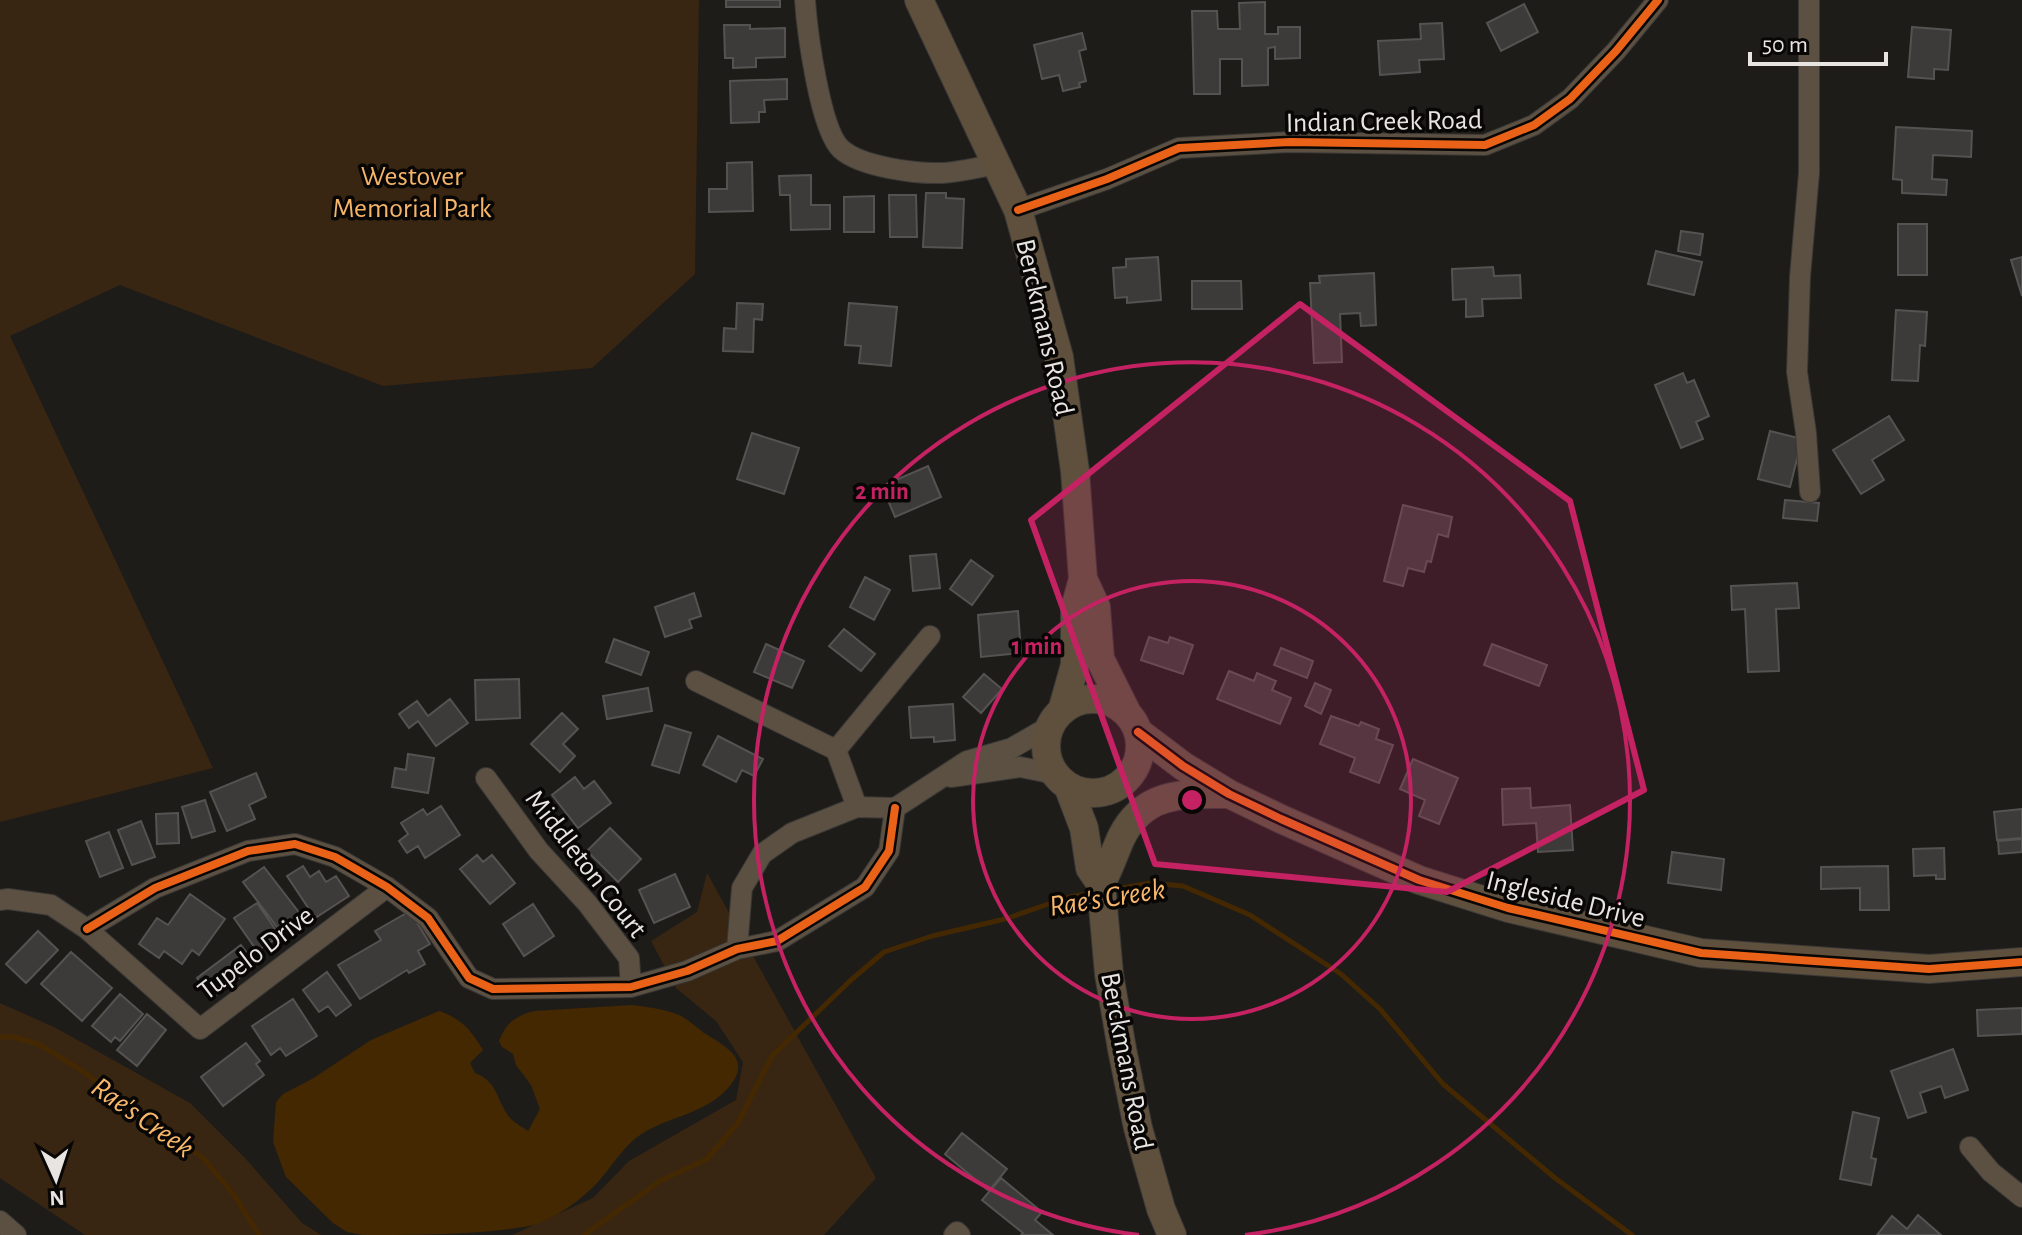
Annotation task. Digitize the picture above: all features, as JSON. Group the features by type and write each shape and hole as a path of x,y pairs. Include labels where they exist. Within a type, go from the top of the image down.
{"main road":[{"name":"Berckmans Road","path":"919,0 1018,210 1059,357 1075,471 1083,579 1075,608 1075,665 1056,718"},
{"name":"Berckmans Road","path":"1083,579 1096,607 1100,659 1132,722"},
{"path":"1100,700 1115,704 1132,722 1140,755 1134,770 1122,784 1110,791 1077,791 1062,780 1046,755 1046,740 1056,718 1071,704 1100,700"},
{"name":"Ingleside Drive","path":"1132,722 1162,752 1229,794 1419,880 1508,908 1701,953 1929,969 2022,962"},
{"name":"Ingleside Drive","path":"1122,784 1176,779 1229,794"},
{"name":"Berckmans Road","path":"1062,780 1084,828 1090,868 1105,876"},
{"name":"Berckmans Road","path":"1122,784 1111,813 1105,876 1109,974 1138,1128 1161,1209 1172,1235"},
{"path":"1105,876 1130,823 1154,803 1185,794 1229,794"}],"street":[{"path":"805,0 814,67 834,139 842,150 884,167 942,173 998,164"},
{"name":"Indian Creek Road","path":"1018,210 1107,179 1179,148 1290,142 1485,145 1534,125 1570,99 1616,51 1658,0"},
{"path":"1809,0 1809,173 1800,277 1797,372 1810,492"},
{"path":"836,750 930,636"},
{"path":"696,681 836,750 857,807"},
{"path":"737,949 742,888 762,854 792,833 857,807 895,808 967,761 1012,748 1056,718"},
{"path":"943,778 1020,767 1062,780"},
{"name":"Middleton Court","path":"486,778 539,851 587,903 629,958 631,987"},
{"path":"87,929 155,888 248,851 295,844 335,857 387,887 428,918 469,978 493,989 631,987 687,971 737,949 777,941 865,887 889,851 895,808"},
{"name":"Tupelo Drive","path":"0,900 51,905 87,929 200,1029 387,887"},
{"path":"1970,1147 1991,1172 2022,1197"},
{"path":"0,1221 16,1235"}],"highlighted area":[{"path":"1300,304 1570,501 1644,790 1447,892 1155,864 1031,520"}],"green space":[{"name":"Westover Memorial Park","path":"0,0 699,0 695,274 592,368 383,386 120,285 10,336 213,768 0,822"},
{"path":"707,873 876,1178 824,1235 512,1235 593,1198 629,1161 736,1100 743,1062 716,1021 676,988 651,941 697,912"},
{"path":"0,1003 56,1028 190,1103 246,1159 302,1223 321,1235 85,1235 0,1178"}],"shaded area":[{"path":"632,1005 668,1011 686,1019 733,1054 737,1061 736,1077 710,1103 636,1138 592,1188 570,1206 538,1224 476,1232 363,1235 347,1232 333,1223 286,1177 273,1142 276,1102 283,1094 371,1040 439,1011 454,1018 470,1031 483,1050 470,1063 475,1073 491,1085 509,1117 528,1131 540,1109 531,1085 516,1065 513,1054 499,1041 508,1025 534,1011"}],"building":[{"path":"726,0 780,0 780,7 726,7"},
{"path":"1265,2 1265,34 1278,34 1278,27 1300,27 1300,58 1275,59 1275,47 1268,48 1268,85 1242,86 1242,59 1220,59 1220,94 1194,94 1192,11 1217,11 1218,29 1240,29 1239,3"},
{"path":"1524,4 1538,32 1501,51 1487,23"},
{"path":"1442,23 1444,59 1419,60 1420,72 1380,75 1378,41 1421,39 1420,24"},
{"path":"724,25 750,25 750,29 785,28 785,57 756,58 756,67 733,68 733,58 725,58"},
{"path":"1912,27 1951,30 1948,70 1934,69 1934,79 1908,77"},
{"path":"1082,33 1086,49 1079,51 1086,81 1079,83 1080,87 1063,91 1059,75 1042,79 1034,45"},
{"path":"787,79 787,99 764,100 765,112 759,112 759,122 731,123 730,81"},
{"path":"1896,127 1972,131 1971,157 1933,155 1932,179 1947,180 1946,195 1902,193 1902,180 1893,179"},
{"path":"752,162 753,211 709,212 709,189 727,189 727,163"},
{"path":"811,175 811,205 830,205 830,229 791,230 790,195 780,195 779,176"},
{"path":"926,193 946,193 946,198 964,199 962,248 923,247"},
{"path":"889,195 916,195 917,237 890,237"},
{"path":"874,196 874,232 844,232 844,197"},
{"path":"1898,224 1927,224 1927,275 1898,275"},
{"path":"1681,231 1703,234 1700,255 1678,251"},
{"path":"1656,251 1702,262 1694,295 1648,284"},
{"path":"1158,257 1161,300 1127,303 1127,297 1115,298 1113,268 1126,267 1126,259"},
{"path":"2022,257 2022,296 2011,260"},
{"path":"1493,267 1494,276 1520,275 1521,298 1482,299 1483,316 1466,317 1466,299 1453,300 1452,269"},
{"path":"1374,273 1376,325 1361,326 1360,313 1340,314 1342,362 1314,363 1310,283 1320,283 1319,276"},
{"path":"1192,281 1241,281 1242,309 1192,309"},
{"path":"737,303 763,304 762,320 754,319 753,352 723,351 724,328 736,329"},
{"path":"849,303 897,307 891,366 859,363 861,346 845,345"},
{"path":"1896,310 1927,312 1925,346 1920,345 1918,381 1892,380"},
{"path":"1683,373 1687,383 1694,380 1709,416 1696,422 1703,439 1681,448 1655,385"},
{"path":"1889,416 1904,440 1872,460 1884,480 1861,494 1833,450"},
{"path":"1770,431 1802,439 1790,487 1758,479"},
{"path":"752,433 799,448 784,494 737,479"},
{"path":"928,466 941,497 895,517 882,486"},
{"path":"1785,500 1819,503 1817,521 1783,518"},
{"path":"1403,505 1452,517 1448,537 1438,534 1431,562 1427,561 1424,572 1408,568 1403,586 1384,581"},
{"path":"936,554 940,588 913,591 910,556"},
{"path":"971,560 993,576 972,605 950,589"},
{"path":"865,577 890,590 874,620 850,607"},
{"path":"1797,583 1799,608 1776,609 1779,671 1748,672 1745,609 1732,610 1731,586"},
{"path":"694,593 701,616 689,620 692,628 665,637 655,607"},
{"path":"1018,611 1021,653 981,657 978,615"},
{"path":"844,629 875,654 861,671 829,646"},
{"path":"1149,637 1168,643 1170,637 1193,645 1183,674 1141,660"},
{"path":"614,639 649,652 641,675 606,662"},
{"path":"766,644 804,661 792,688 754,672"},
{"path":"1492,644 1547,665 1539,686 1484,665"},
{"path":"1281,648 1313,661 1307,678 1274,665"},
{"path":"1229,671 1254,681 1257,673 1276,681 1272,690 1291,698 1280,724 1217,699"},
{"path":"984,674 1002,689 981,713 963,697"},
{"path":"519,679 520,718 476,720 475,680"},
{"path":"1315,683 1331,690 1321,714 1305,706"},
{"path":"648,688 652,711 607,719 603,696"},
{"path":"450,699 468,723 436,746 418,721 409,728 399,714 417,701 428,716"},
{"path":"953,704 955,740 934,742 934,737 911,738 909,707"},
{"path":"562,713 578,729 563,744 575,756 560,772 531,744"},
{"path":"1331,716 1379,729 1376,739 1393,745 1379,783 1350,772 1355,758 1320,744"},
{"path":"665,725 691,733 679,773 652,765"},
{"path":"718,736 763,759 754,776 742,770 736,782 703,765"},
{"path":"408,754 434,758 428,793 392,787 395,768 406,770"},
{"path":"1413,759 1458,778 1439,824 1419,816 1425,800 1400,789"},
{"path":"256,773 266,797 249,805 255,819 227,831 210,792"},
{"path":"575,777 584,789 594,781 611,803 578,828 552,795"},
{"path":"1530,788 1531,808 1570,805 1573,850 1538,852 1536,823 1503,825 1502,789"},
{"path":"205,800 215,831 192,838 182,807"},
{"path":"441,806 460,835 425,858 418,846 407,853 399,841 408,834 401,823 423,809 427,815"},
{"path":"2022,809 2022,838 1997,840 1994,812"},
{"path":"178,813 179,843 157,844 156,814"},
{"path":"141,821 155,857 132,865 118,830"},
{"path":"610,828 641,859 618,882 587,851"},
{"path":"109,832 123,868 100,877 86,841"},
{"path":"2022,839 2022,852 1999,854 1998,841"},
{"path":"1944,848 1945,879 1936,879 1936,875 1914,876 1913,849"},
{"path":"1672,852 1724,859 1721,890 1668,883"},
{"path":"477,855 483,862 492,855 515,883 490,904 460,869"},
{"path":"303,866 310,877 319,871 326,882 336,876 349,896 315,918 287,876"},
{"path":"1888,866 1889,910 1860,910 1860,888 1821,889 1821,867"},
{"path":"264,867 301,915 280,931 243,882"},
{"path":"675,874 690,907 654,923 639,890"},
{"path":"190,894 225,919 199,955 192,950 182,964 164,951 159,958 139,944 157,918 168,925"},
{"path":"257,903 280,936 257,951 234,918"},
{"path":"533,904 554,936 524,956 503,924"},
{"path":"410,911 430,944 418,951 425,964 409,973 407,970 360,999 338,965 381,940 375,931"},
{"path":"38,931 58,950 26,983 6,964"},
{"path":"241,945 256,965 212,998 197,978"},
{"path":"71,952 112,988 82,1021 41,984"},
{"path":"327,972 351,1005 336,1016 328,1006 319,1012 303,990"},
{"path":"120,994 143,1014 120,1041 115,1037 111,1042 92,1026"},
{"path":"293,999 317,1036 286,1056 280,1048 271,1055 252,1026"},
{"path":"2022,1008 2022,1034 1978,1036 1977,1010"},
{"path":"147,1014 166,1030 137,1066 117,1050"},
{"path":"246,1043 260,1061 256,1064 264,1075 223,1106 201,1077"},
{"path":"1953,1049 1968,1090 1945,1098 1941,1086 1920,1093 1926,1112 1908,1118 1891,1071"},
{"path":"1853,1112 1879,1118 1871,1158 1876,1159 1871,1185 1840,1179"},
{"path":"962,1133 1007,1169 989,1191 945,1154"},
{"path":"1001,1178 1042,1212 1035,1220 1053,1235 1021,1235 1023,1233 982,1200"},
{"path":"1918,1215 1941,1235 1877,1235 1892,1216 1907,1229"}],"waterway":[{"name":"Rae's Creek","path":"1111,890 1150,883 1183,886 1250,915 1341,974 1380,1009 1443,1084 1555,1178 1632,1235"},
{"name":"Rae's Creek","path":"584,1235 660,1181 707,1159 738,1123 772,1056 884,952 932,936 1005,919 1069,897 1093,893"},
{"name":"Rae's Creek","path":"0,1037 14,1037 38,1044 81,1070 204,1159 234,1195 259,1235"}],"cycle path":[{"path":"1018,210 1107,179 1179,148 1290,142 1485,145 1534,125 1570,99 1616,51 1658,0"},
{"path":"1138,732 1183,766 1229,794 1281,819 1419,880 1508,908 1701,953 1929,969 2022,962"},
{"path":"87,929 155,888 248,851 295,844 335,857 387,887 428,918 469,978 493,989 631,987 687,971 737,949 777,941 865,887 889,851 895,808"}]}
